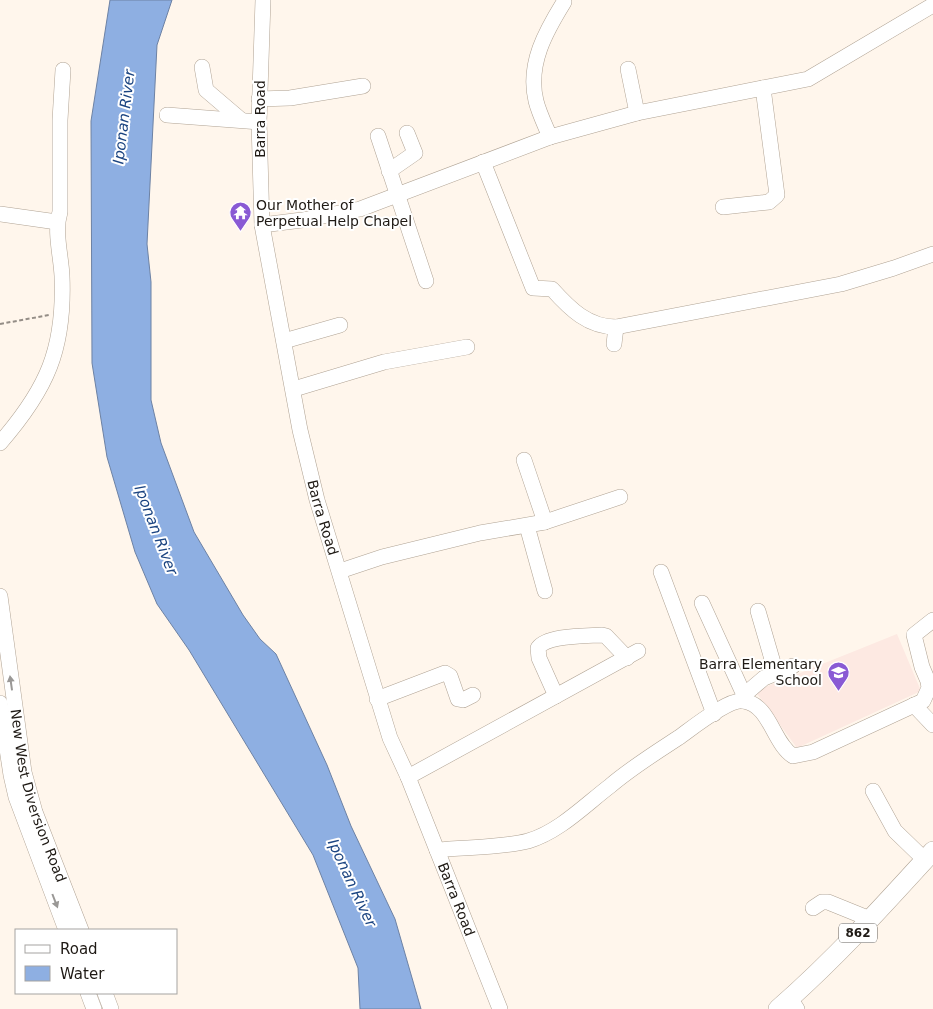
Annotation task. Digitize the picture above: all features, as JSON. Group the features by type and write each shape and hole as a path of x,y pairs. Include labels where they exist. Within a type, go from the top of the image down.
{"main road":[{"name":"862","path":"788,1005 929,855"}],"street":[{"name":"Barra Road","path":"262,0 259,99 262,225 294,389 300,430 317,500 390,738 408,777 500,1009"},
{"path":"550,137 536,101 532,78 536,60 548,28 564,2"},
{"path":"262,225 347,212 396,196 550,137 637,113 802,81 819,74 933,4"},
{"path":"202,67 206,90 240,120"},
{"path":"628,69 637,113"},
{"path":"0,443 33,402 46,380 54,360 61,312 61,254 57,222 60,212 60,120 63,70"},
{"path":"259,99 290,98 363,86"},
{"path":"723,207 769,202 777,195 763,88"},
{"path":"167,115 259,122"},
{"path":"389,171 415,153 407,132"},
{"path":"378,136 396,196 426,280"},
{"path":"483,162 533,288 548,287 578,315 604,326 616,327 841,284 933,254"},
{"path":"0,214 57,222"},
{"path":"284,341 340,325"},
{"path":"614,344 616,327"},
{"path":"294,389 384,362 467,347"},
{"path":"524,460 545,522"},
{"path":"340,571 382,557 480,533 545,522 620,497"},
{"path":"526,526 545,591"},
{"path":"661,572 714,714"},
{"name":"New West Diversion Road","path":"0,596 24,772 35,812 81,929"},
{"path":"702,603 744,698 764,715 778,742 793,756 813,752 923,701 929,688 914,635 933,620"},
{"path":"758,611 776,673"},
{"path":"408,777 556,696 632,654 602,635 551,640 542,643 538,648 539,658 556,696"},
{"path":"437,850 514,843 540,836 562,824 610,785 714,714 744,698 760,681 792,666"},
{"path":"377,699 445,673 450,676 458,699 463,700 473,695"},
{"name":"New West Diversion Road","path":"0,703 16,797 66,929"},
{"path":"914,705 933,725"},
{"path":"873,791 895,831 929,855"},
{"path":"813,908 822,902 828,902 870,919"},
{"path":"88,994 94,1009"},
{"path":"105,994 111,1009"}],"path":[{"path":"0,324 61,312"}],"shaded area":[{"name":"Barra Elementary School","path":"897,634 921,691 797,748 755,691"}],"water":[{"name":"Iponan River","path":"110,0 172,0 157,45 147,244 151,282 151,400 161,443 194,532 243,615 260,639 276,654 327,765 351,826 395,919 421,1009 360,1009 358,968 313,855 189,650 157,604 135,552 107,457 92,363 91,121"}],"place":[{"name":"Our Mother of Perpetual Help Chapel","path":"240,232"},
{"name":"Barra Elementary School","path":"838,691"}]}
